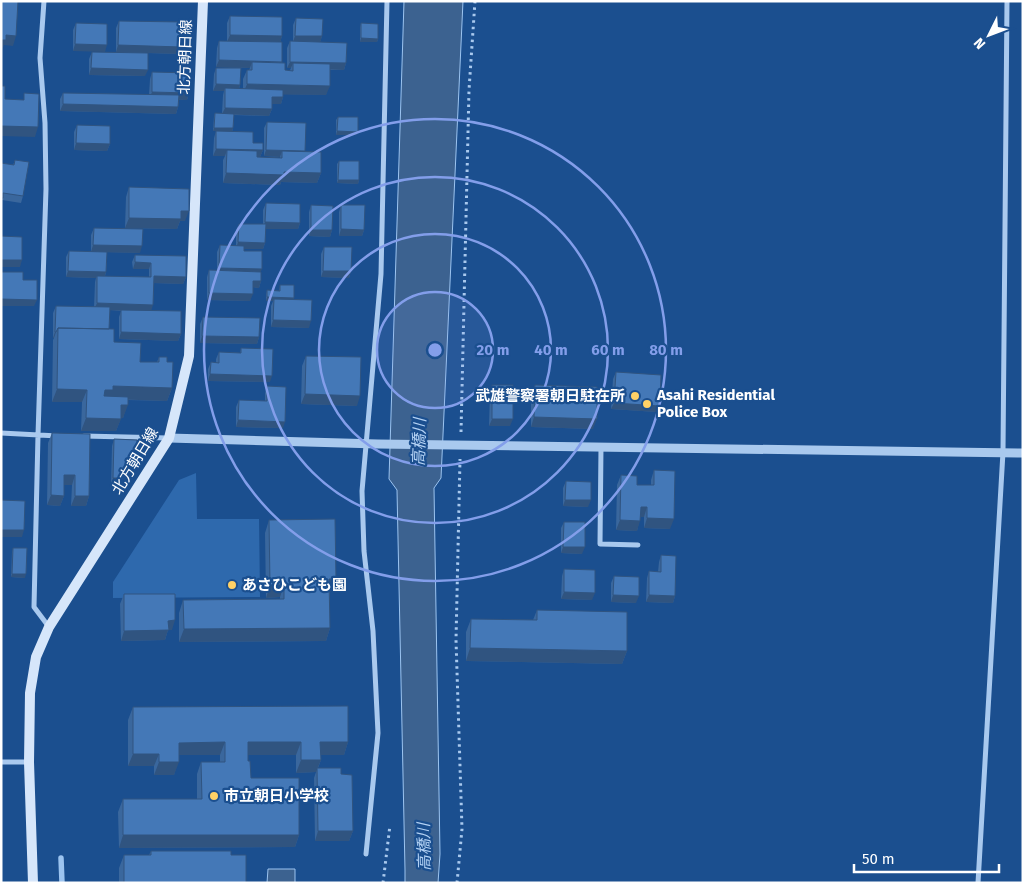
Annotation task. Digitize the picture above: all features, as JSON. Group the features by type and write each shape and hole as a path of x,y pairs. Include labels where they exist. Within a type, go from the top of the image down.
{"main road":[{"name":"北方朝日線","path":"33,883 29,762 30,693 36,657 49,627 169,438 189,356 203,1"}],"street":[{"path":"44,1 40,58 45,123 46,189 34,607 49,627"},
{"path":"366,854 378,733 373,631 364,551 362,491 381,274 387,1"},
{"path":"978,883 1003,452 1007,1"},
{"path":"1,433 66,436"},
{"path":"76,436 460,446 1023,452"},
{"path":"601,447 600,544 638,545"},
{"path":"1,762 29,762"}],"path":[{"path":"457,883 462,829 456,640 469,90 474,1"},
{"path":"383,883 390,825"}],"shaded area":[{"path":"196,473 197,519 259,519 260,597 113,598 113,582 179,480"}],"water":[{"name":"高橋川","path":"404,1 463,1 441,478 434,488 440,854 438,883 405,883 397,490 389,479"},
{"path":"268,869 295,869 295,883 267,883"}],"building":[{"path":"1,1 18,1 16,36 6,35 6,40 1,40"},
{"path":"230,16 282,17 282,36 230,35"},
{"path":"296,18 323,19 322,36 295,36"},
{"path":"119,21 182,22 181,47 118,45"},
{"path":"76,23 107,24 107,45 75,44"},
{"path":"361,23 378,24 378,39 361,38"},
{"path":"219,41 282,42 282,62 219,60"},
{"path":"290,41 347,43 346,63 290,62"},
{"path":"92,52 148,53 148,70 91,68"},
{"path":"252,62 285,63 285,70 293,71 293,63 330,64 330,86 247,84 247,70 252,70"},
{"path":"216,68 241,68 240,85 216,84"},
{"path":"152,72 190,73 189,93 152,92"},
{"path":"1,86 5,86 5,99 24,100 24,93 39,94 38,127 1,126"},
{"path":"225,88 283,90 283,97 272,97 272,109 225,108"},
{"path":"63,93 179,95 178,107 63,104"},
{"path":"215,113 234,114 233,128 214,128"},
{"path":"338,117 358,117 358,132 337,131"},
{"path":"267,122 306,123 305,151 266,150"},
{"path":"77,125 110,126 110,144 76,143"},
{"path":"216,131 253,132 253,143 263,143 263,150 216,149"},
{"path":"227,150 257,151 257,157 282,158 282,151 321,152 321,173 284,172 284,175 226,173"},
{"path":"15,160 29,162 23,196 3,193 3,198 1,198 1,163 14,165"},
{"path":"339,161 359,161 359,180 338,180"},
{"path":"129,187 189,189 189,211 181,211 181,219 129,218"},
{"path":"266,203 300,204 300,223 265,222"},
{"path":"311,205 333,206 332,230 311,230"},
{"path":"341,205 365,205 364,230 341,229"},
{"path":"239,224 266,224 265,243 238,242"},
{"path":"94,228 143,229 142,246 93,245"},
{"path":"1,236 22,237 22,260 1,260"},
{"path":"220,245 244,246 244,251 262,251 262,269 219,268"},
{"path":"324,247 352,247 351,271 323,271"},
{"path":"69,251 107,252 106,272 68,271"},
{"path":"135,255 186,256 186,277 154,276 153,305 97,303 97,276 151,277 151,263 135,262"},
{"path":"209,270 261,272 261,281 253,281 253,294 209,293"},
{"path":"1,272 23,272 23,280 37,280 37,300 1,299"},
{"path":"280,285 294,285 294,298 267,297 267,290 280,291"},
{"path":"274,299 312,300 311,321 273,320"},
{"path":"56,306 110,307 109,329 58,328 55,332"},
{"path":"121,310 181,311 181,334 121,332"},
{"path":"203,317 260,318 259,337 202,336"},
{"path":"58,328 114,329 114,342 141,343 140,362 159,362 159,357 167,357 167,362 173,362 172,388 113,386 113,390 105,390 104,396 128,397 128,405 121,405 121,419 86,418 87,390 57,389"},
{"path":"241,348 273,349 272,376 210,374 211,362 219,363 219,352 241,353"},
{"path":"306,356 361,357 360,396 305,394"},
{"name":"武雄警察署朝日駐在所","path":"616,372 661,375 660,406 614,403"},
{"path":"492,385 513,385 513,419 492,419"},
{"path":"535,385 597,387 597,419 534,417"},
{"path":"267,386 286,387 285,422 238,420 239,400 267,401"},
{"path":"52,433 90,434 89,496 75,496 75,475 64,475 64,496 51,495"},
{"path":"114,439 137,440 137,452 120,478 113,478"},
{"path":"654,470 675,471 674,519 647,518 647,507 641,507 640,521 620,520 621,475 637,476 637,485 654,485"},
{"path":"566,481 591,482 591,500 565,500"},
{"path":"1,500 25,501 24,530 1,530"},
{"path":"335,519 336,579 329,579 330,628 184,629 183,600 284,599 284,585 270,585 269,520"},
{"path":"564,522 585,522 585,547 563,547"},
{"path":"13,548 27,548 26,574 12,574"},
{"path":"661,555 676,556 675,596 649,595 649,571 661,572"},
{"path":"564,569 595,570 595,593 564,592"},
{"path":"614,576 639,577 639,596 613,595"},
{"path":"124,594 175,594 175,620 168,621 169,630 124,631"},
{"path":"537,610 627,612 627,651 470,648 471,619 537,620"},
{"path":"348,706 348,742 320,742 321,760 301,760 301,742 248,742 248,761 250,761 251,778 299,778 299,835 123,835 123,799 202,799 201,762 225,762 225,742 179,743 179,762 159,762 159,754 133,754 133,707"},
{"path":"317,768 341,768 341,774 352,775 353,831 318,831"},
{"path":"151,851 231,851 231,855 246,855 246,883 124,883 124,855 151,855"}],"waterway":[{"path":"61,858 62,883"}],"place":[{"name":"武雄警察署朝日駐在所","path":"635,396"},
{"name":"Asahi Residential Police Box","path":"647,404"},
{"name":"あさひこども園","path":"232,585"},
{"name":"市立朝日小学校","path":"214,796"}]}
